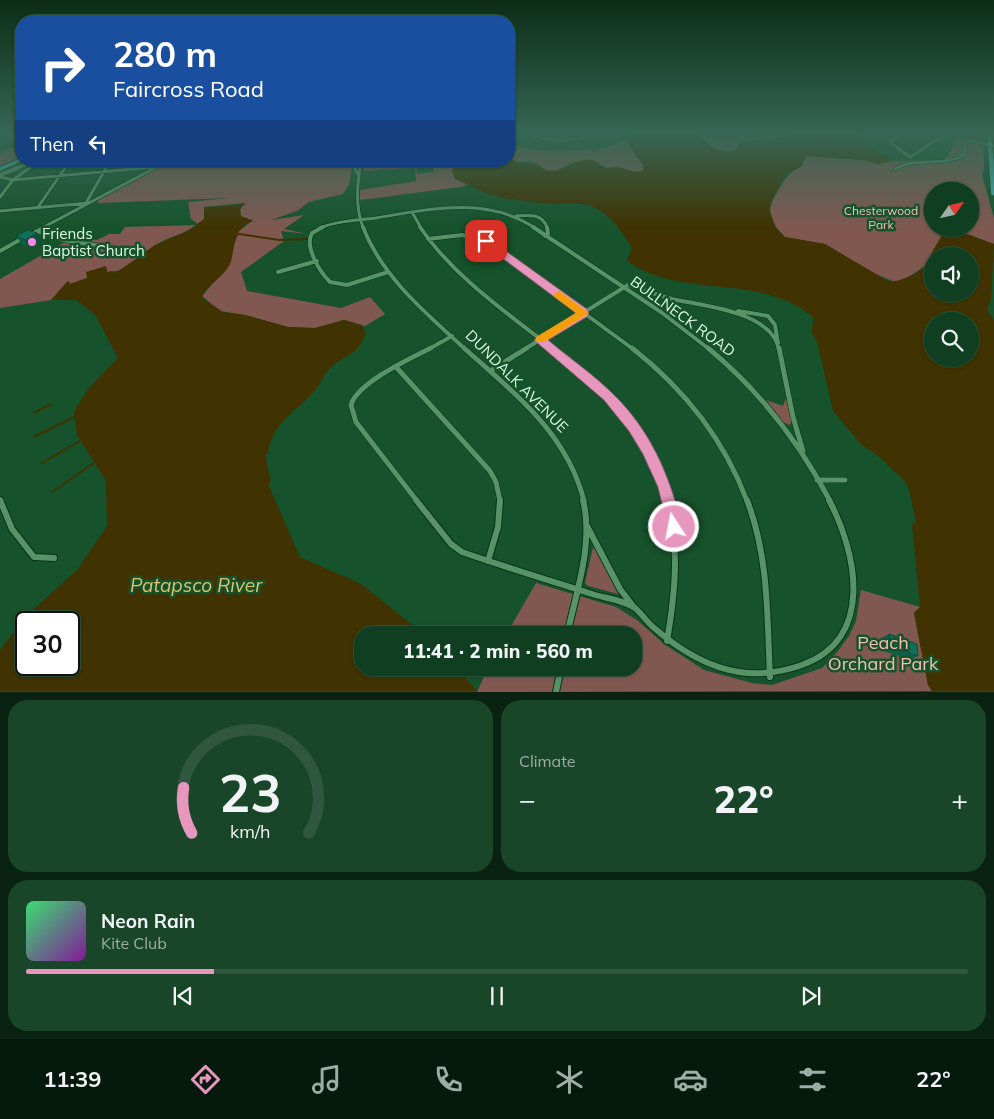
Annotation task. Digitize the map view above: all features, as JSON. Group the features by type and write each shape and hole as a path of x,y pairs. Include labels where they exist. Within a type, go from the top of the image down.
{"main road":[{"path":"993,164 994,194"}],"street":[{"path":"895,169 903,164"},
{"path":"0,176 20,167"},
{"path":"0,197 13,180 31,167"},
{"path":"38,207 66,167"},
{"path":"88,203 106,167"},
{"path":"0,176 13,180 157,167"},
{"path":"0,251 157,167"},
{"name":"DUNDALK AVENUE","path":"356,167 357,173"},
{"name":"DUNDALK AVENUE","path":"359,167 356,193 361,220 366,236 388,272 548,428 566,452 580,481 586,503 587,525 569,626"},
{"path":"0,211 88,203"},
{"name":"BULLNECK ROAD","path":"317,261 309,241 316,231 326,226 463,206 485,208 514,216 624,288 685,330 736,372 767,405 804,456 837,520 849,552 854,591 850,617 836,643 826,654 805,665 770,677 753,676 720,669 699,660 668,641 634,607 620,589 587,525"},
{"path":"412,212 428,239 454,268 608,397 634,427 657,467 670,505 676,545 675,584 668,641"},
{"path":"514,216 544,219 548,228 548,234 545,236"},
{"path":"37,231 62,240 126,250"},
{"path":"428,239 462,235 486,241 641,356 676,387 706,422 728,457 750,508 765,567 770,677"},
{"path":"0,246 11,245"},
{"path":"278,272 317,261 327,279 336,284 347,285 388,272"},
{"path":"490,371 628,285 673,299 734,310 759,312 772,318 777,326 778,343 793,417 804,456"},
{"path":"734,310 757,322 778,343"},
{"name":"BULLNECK ROAD","path":"452,336 367,385 358,393 351,408 354,420 451,544 462,552 634,607"},
{"path":"397,368 498,482 501,498 501,519 488,561"},
{"path":"817,480 845,480"},
{"path":"0,500 12,529 34,557 54,558"},
{"path":"556,692 559,676"}],"green space":[{"path":"538,164 570,164 557,171 546,169"},
{"path":"643,164 644,166 643,171 638,172 611,167 606,168 601,165"},
{"name":"Chesterwood Park","path":"802,164 984,164 982,175 994,218 994,244 979,238 979,182 924,182 924,238 940,238 935,247 924,247 924,266 910,276 895,282 871,272 825,244 785,237 779,231 772,219 770,209 775,196 793,171"},
{"path":"159,167 352,167 349,185 343,194 309,202 297,211 271,220 304,215 284,229 307,234 281,231 284,241 241,272 247,291 341,308 370,297 385,314 365,326 344,320 315,328 288,327 245,315 220,311 202,296 222,273 231,256 238,232 253,220 241,217 240,210 245,203 204,207 204,219 198,224 191,219 188,202 228,198 99,203 97,201"},
{"path":"363,167 416,167 417,174 434,172 433,167 454,167 455,179 468,184 461,187 360,200 360,190 416,181 415,168 363,171"},
{"path":"196,225 159,243 120,270 107,272 106,267 88,278 70,284 67,282 51,300 0,308 0,279 70,239 97,240 109,234 120,234 125,227"},
{"path":"786,398 792,422 789,425 783,422 766,400 783,406"},
{"path":"593,547 622,595 588,586 585,583"},
{"name":"Peach Orchard Park","path":"536,583 616,607 637,620 664,644 704,670 752,683 772,685 822,668 838,651 849,636 856,621 861,590 920,607 914,613 928,685 932,691 477,692 484,676 642,676 642,626 511,626"}],"water":[{"path":"515,164 538,164 545,170 551,171 572,164 599,164 606,168 617,167 639,172 643,171 643,164 802,164 801,167 786,174 772,199 769,209 776,228 785,237 825,244 888,281 906,278 924,267 924,302 979,302 979,247 935,247 940,238 978,238 994,244 991,300 987,310 994,320 994,691 932,691 928,685 914,613 920,607 912,524 916,524 909,489 904,480 877,455 861,444 833,411 817,341 811,332 814,318 793,304 770,295 672,280 648,273 627,261 632,247 610,218 594,207 584,204 549,204 502,198 488,194 455,179 452,171 455,167 515,167"},
{"name":"Patapsco River","path":"246,203 240,208 241,216 253,221 246,224 238,232 230,264 224,273 204,293 202,298 223,312 245,315 288,327 315,328 344,320 362,325 366,333 356,350 329,369 316,389 280,425 274,433 268,454 265,455 271,481 268,484 300,557 361,584 414,626 354,626 354,676 463,676 477,691 0,691 0,650 15,630 15,676 80,676 80,611 32,611 77,570 107,526 106,481 77,435 74,411 88,389 118,358 96,316 77,300 51,300 67,282 69,281 70,284 87,278 86,272 106,266 107,272 112,271 116,273 155,245 188,231 204,219 204,207 231,206"}],"building":[{"path":"28,230 37,233 25,240 16,236"},
{"path":"889,634 917,644 918,656 890,646"}],"waterway":[{"path":"239,234 279,240 306,239"},
{"path":"34,413 51,404"},
{"path":"34,437 74,417"},
{"path":"42,463 80,441"},
{"path":"52,492 94,463"}],"slow traffic":[{"path":"540,339 584,313 559,295"}],"place":[{"name":"Friends Baptist Church","path":"32,242"}],"route":[{"path":"486,241 584,313 540,340 608,397 634,427 649,451 665,487 674,527"}]}
